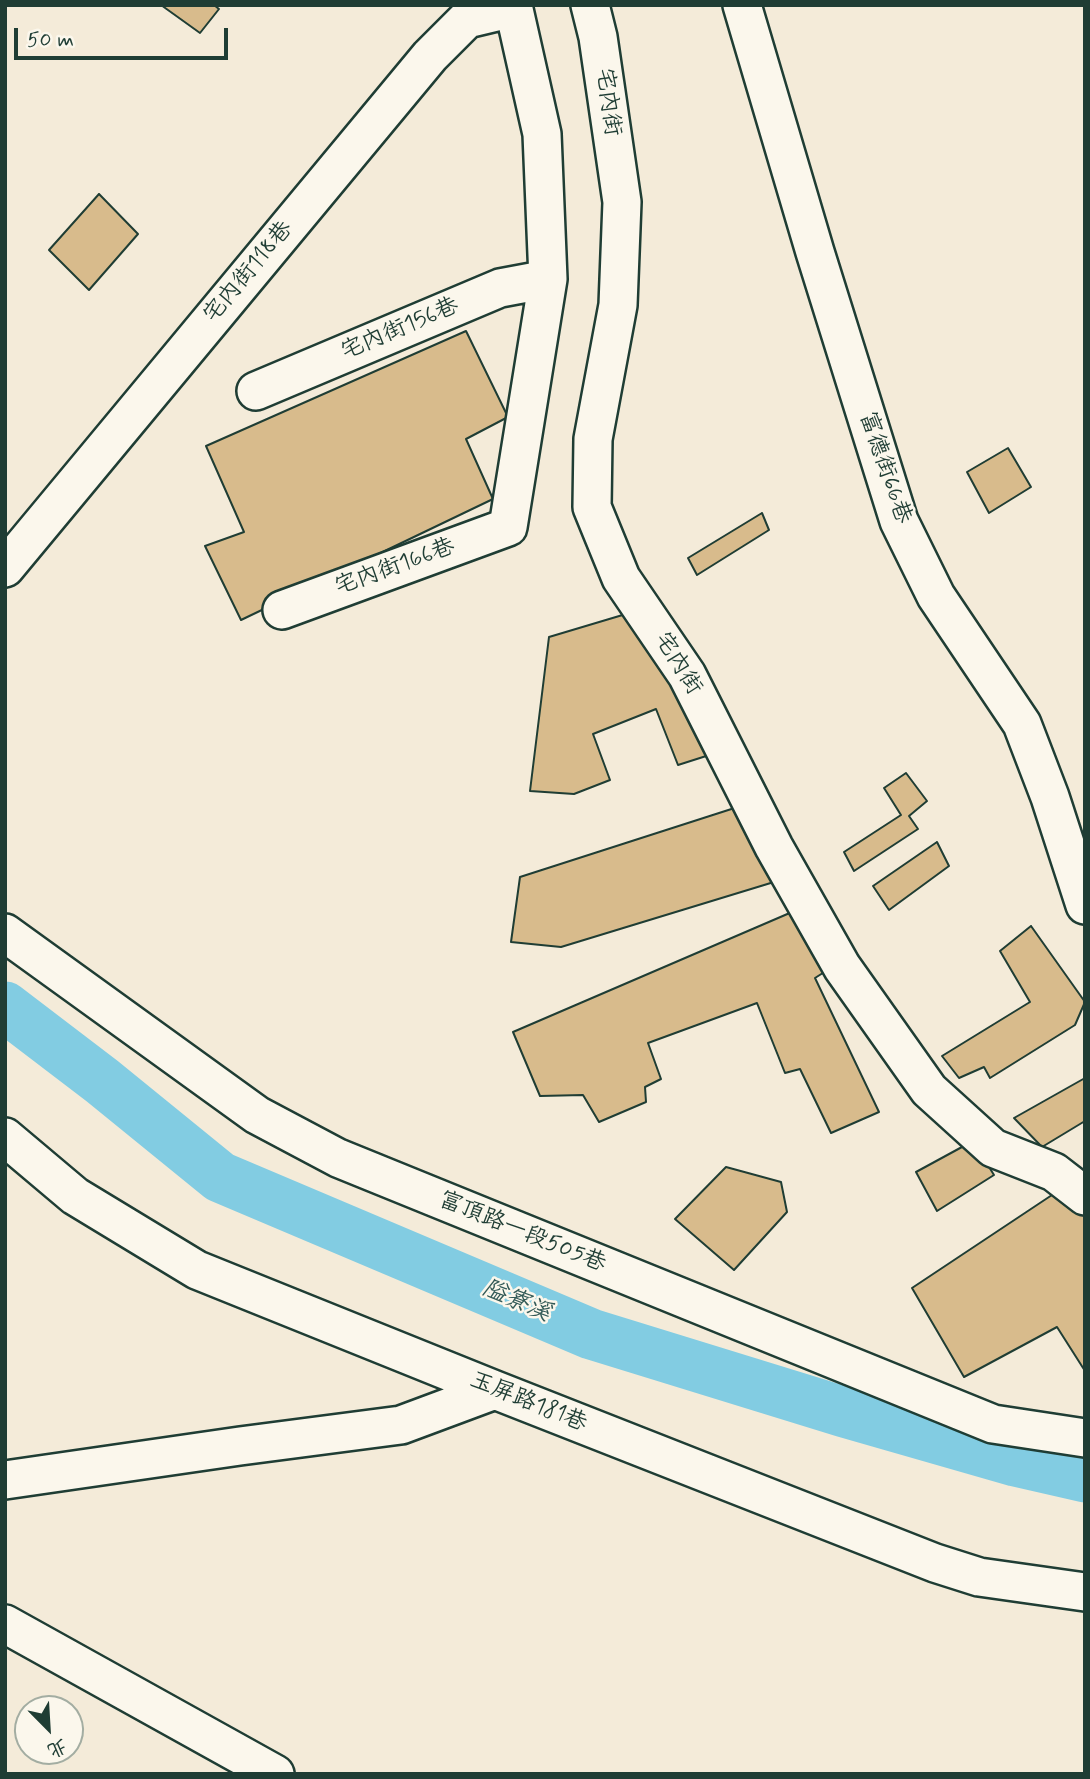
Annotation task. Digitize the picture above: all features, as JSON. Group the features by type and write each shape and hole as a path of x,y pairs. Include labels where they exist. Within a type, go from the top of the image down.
{"street":[{"name":"宅內街","path":"590,5 598,37 622,202 618,305 593,439 592,507 621,578 687,675 774,847 842,967 929,1090 993,1148 1054,1172 1085,1196"},
{"name":"富德街66巷","path":"742,5 899,521 936,596 1022,724 1050,797 1085,905"},
{"path":"513,6 542,134 548,279"},
{"name":"宅內街118巷","path":"5,568 430,56 467,19 513,6"},
{"name":"宅內街156巷","path":"256,391 500,288 548,279"},
{"name":"宅內街166巷","path":"282,610 508,527 548,279"},
{"name":"富頂路一段505巷","path":"5,933 257,1115 338,1158 993,1424 1085,1438"},
{"name":"玉屏路181巷","path":"5,1137 75,1196 197,1270 935,1563 979,1577 1085,1592"},
{"path":"5,1480 401,1425 495,1390"},
{"path":"5,1624 275,1774"}],"building":[{"path":"161,5 214,5 219,9 200,33"},
{"path":"99,194 138,234 89,290 49,250"},
{"path":"466,331 508,417 466,439 493,499 241,620 205,546 244,532 206,446"},
{"path":"1008,448 1031,487 989,513 967,472"},
{"path":"762,513 769,530 697,575 688,558"},
{"path":"646,608 725,750 678,765 656,709 593,734 610,780 574,794 530,791 549,637"},
{"path":"906,773 927,801 909,816 918,829 854,871 844,852 901,815 884,788"},
{"path":"747,804 774,882 561,947 511,942 520,877"},
{"path":"937,842 949,866 889,910 873,886"},
{"path":"799,909 826,971 815,978 879,1112 831,1133 800,1069 785,1073 757,1003 648,1043 661,1079 645,1087 646,1102 599,1122 583,1095 540,1096 513,1032"},
{"path":"1031,926 1085,1002 1075,1025 990,1078 984,1067 959,1078 942,1056 1030,1002 1000,951"},
{"path":"1085,1078 1085,1121 1042,1147 1014,1118"},
{"path":"973,1141 994,1175 937,1211 916,1172"},
{"path":"726,1167 781,1182 787,1212 734,1270 675,1219"},
{"path":"1064,1187 1085,1204 1085,1371 1057,1327 964,1377 912,1288"}],"waterway":[{"name":"隘寮溪","path":"5,1007 102,1081 220,1177 591,1334 844,1412 1015,1461 1085,1477"}]}
